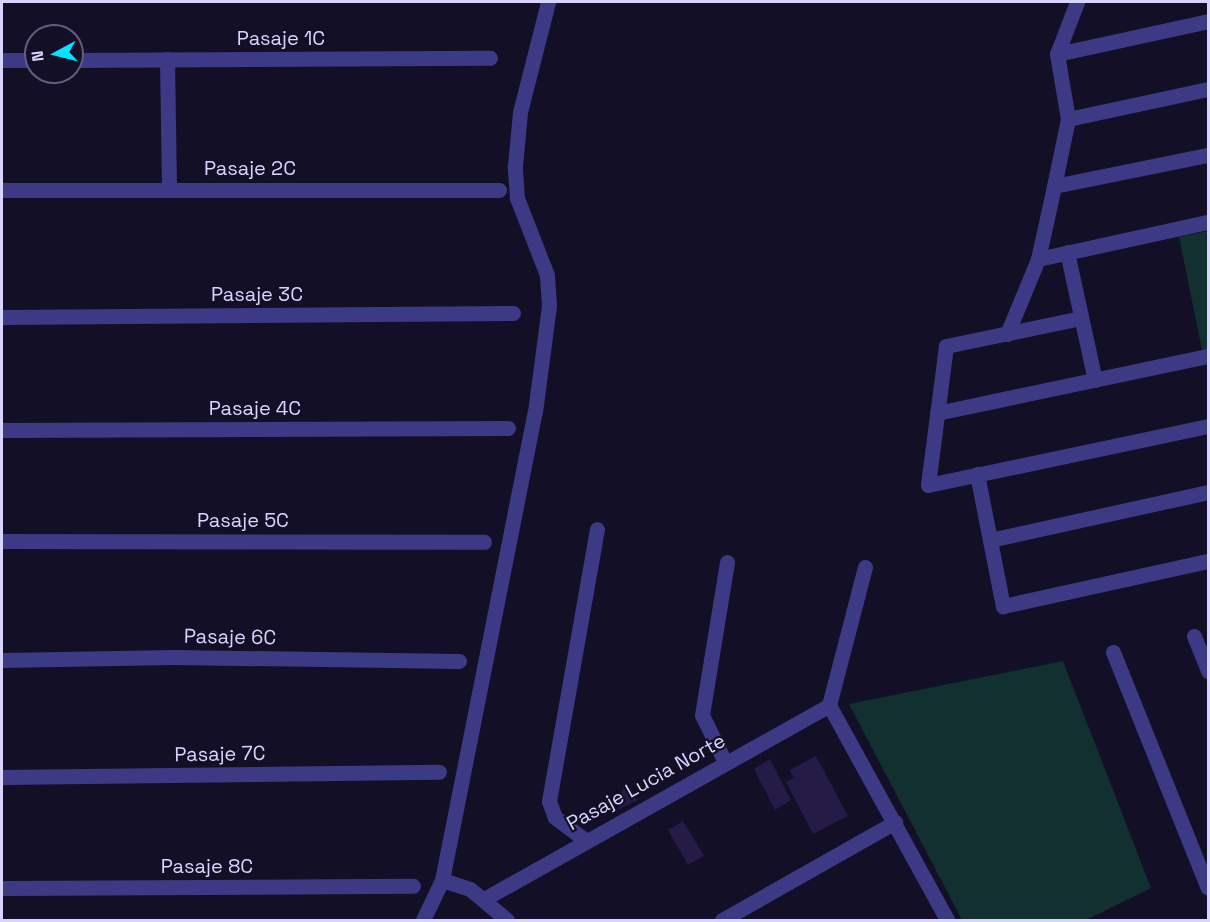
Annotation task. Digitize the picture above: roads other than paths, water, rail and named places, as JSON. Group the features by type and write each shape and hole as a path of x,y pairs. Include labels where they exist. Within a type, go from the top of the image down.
{"street":[{"path":"429,916 442,880 535,412 549,305 547,275 517,198 515,166 520,112 548,2"},
{"path":"1007,334 1038,259 1054,186 1068,119 1057,54 1077,2"},
{"path":"1057,54 1209,21"},
{"name":"Pasaje 1C","path":"84,60 490,58"},
{"path":"167,59 169,189"},
{"path":"2,60 24,60"},
{"path":"1068,119 1209,89"},
{"path":"1054,186 1209,155"},
{"name":"Pasaje 2C","path":"2,190 499,190"},
{"path":"1038,259 1209,222"},
{"path":"1067,252 1095,380"},
{"name":"Pasaje 3C","path":"2,317 513,313"},
{"path":"1081,318 946,346 928,484 1209,426"},
{"path":"937,413 1209,356"},
{"name":"Pasaje 4C","path":"2,430 508,428"},
{"path":"976,474 1003,606 1209,561"},
{"path":"990,540 1209,492"},
{"path":"585,840 555,817 549,801 597,529"},
{"name":"Pasaje 5C","path":"2,541 484,542"},
{"path":"725,762 702,715 727,562"},
{"path":"865,567 829,705 895,822 947,921"},
{"path":"1194,636 1209,671"},
{"path":"1113,652 1209,888"},
{"name":"Pasaje 6C","path":"2,660 173,657 459,661"},
{"name":"Pasaje Lucia Norte","path":"484,899 585,840 829,705"},
{"name":"Pasaje 7C","path":"2,777 439,772"},
{"path":"722,921 895,822"},
{"path":"442,880 470,889 507,921"},
{"name":"Pasaje 8C","path":"2,888 412,886"}]}
